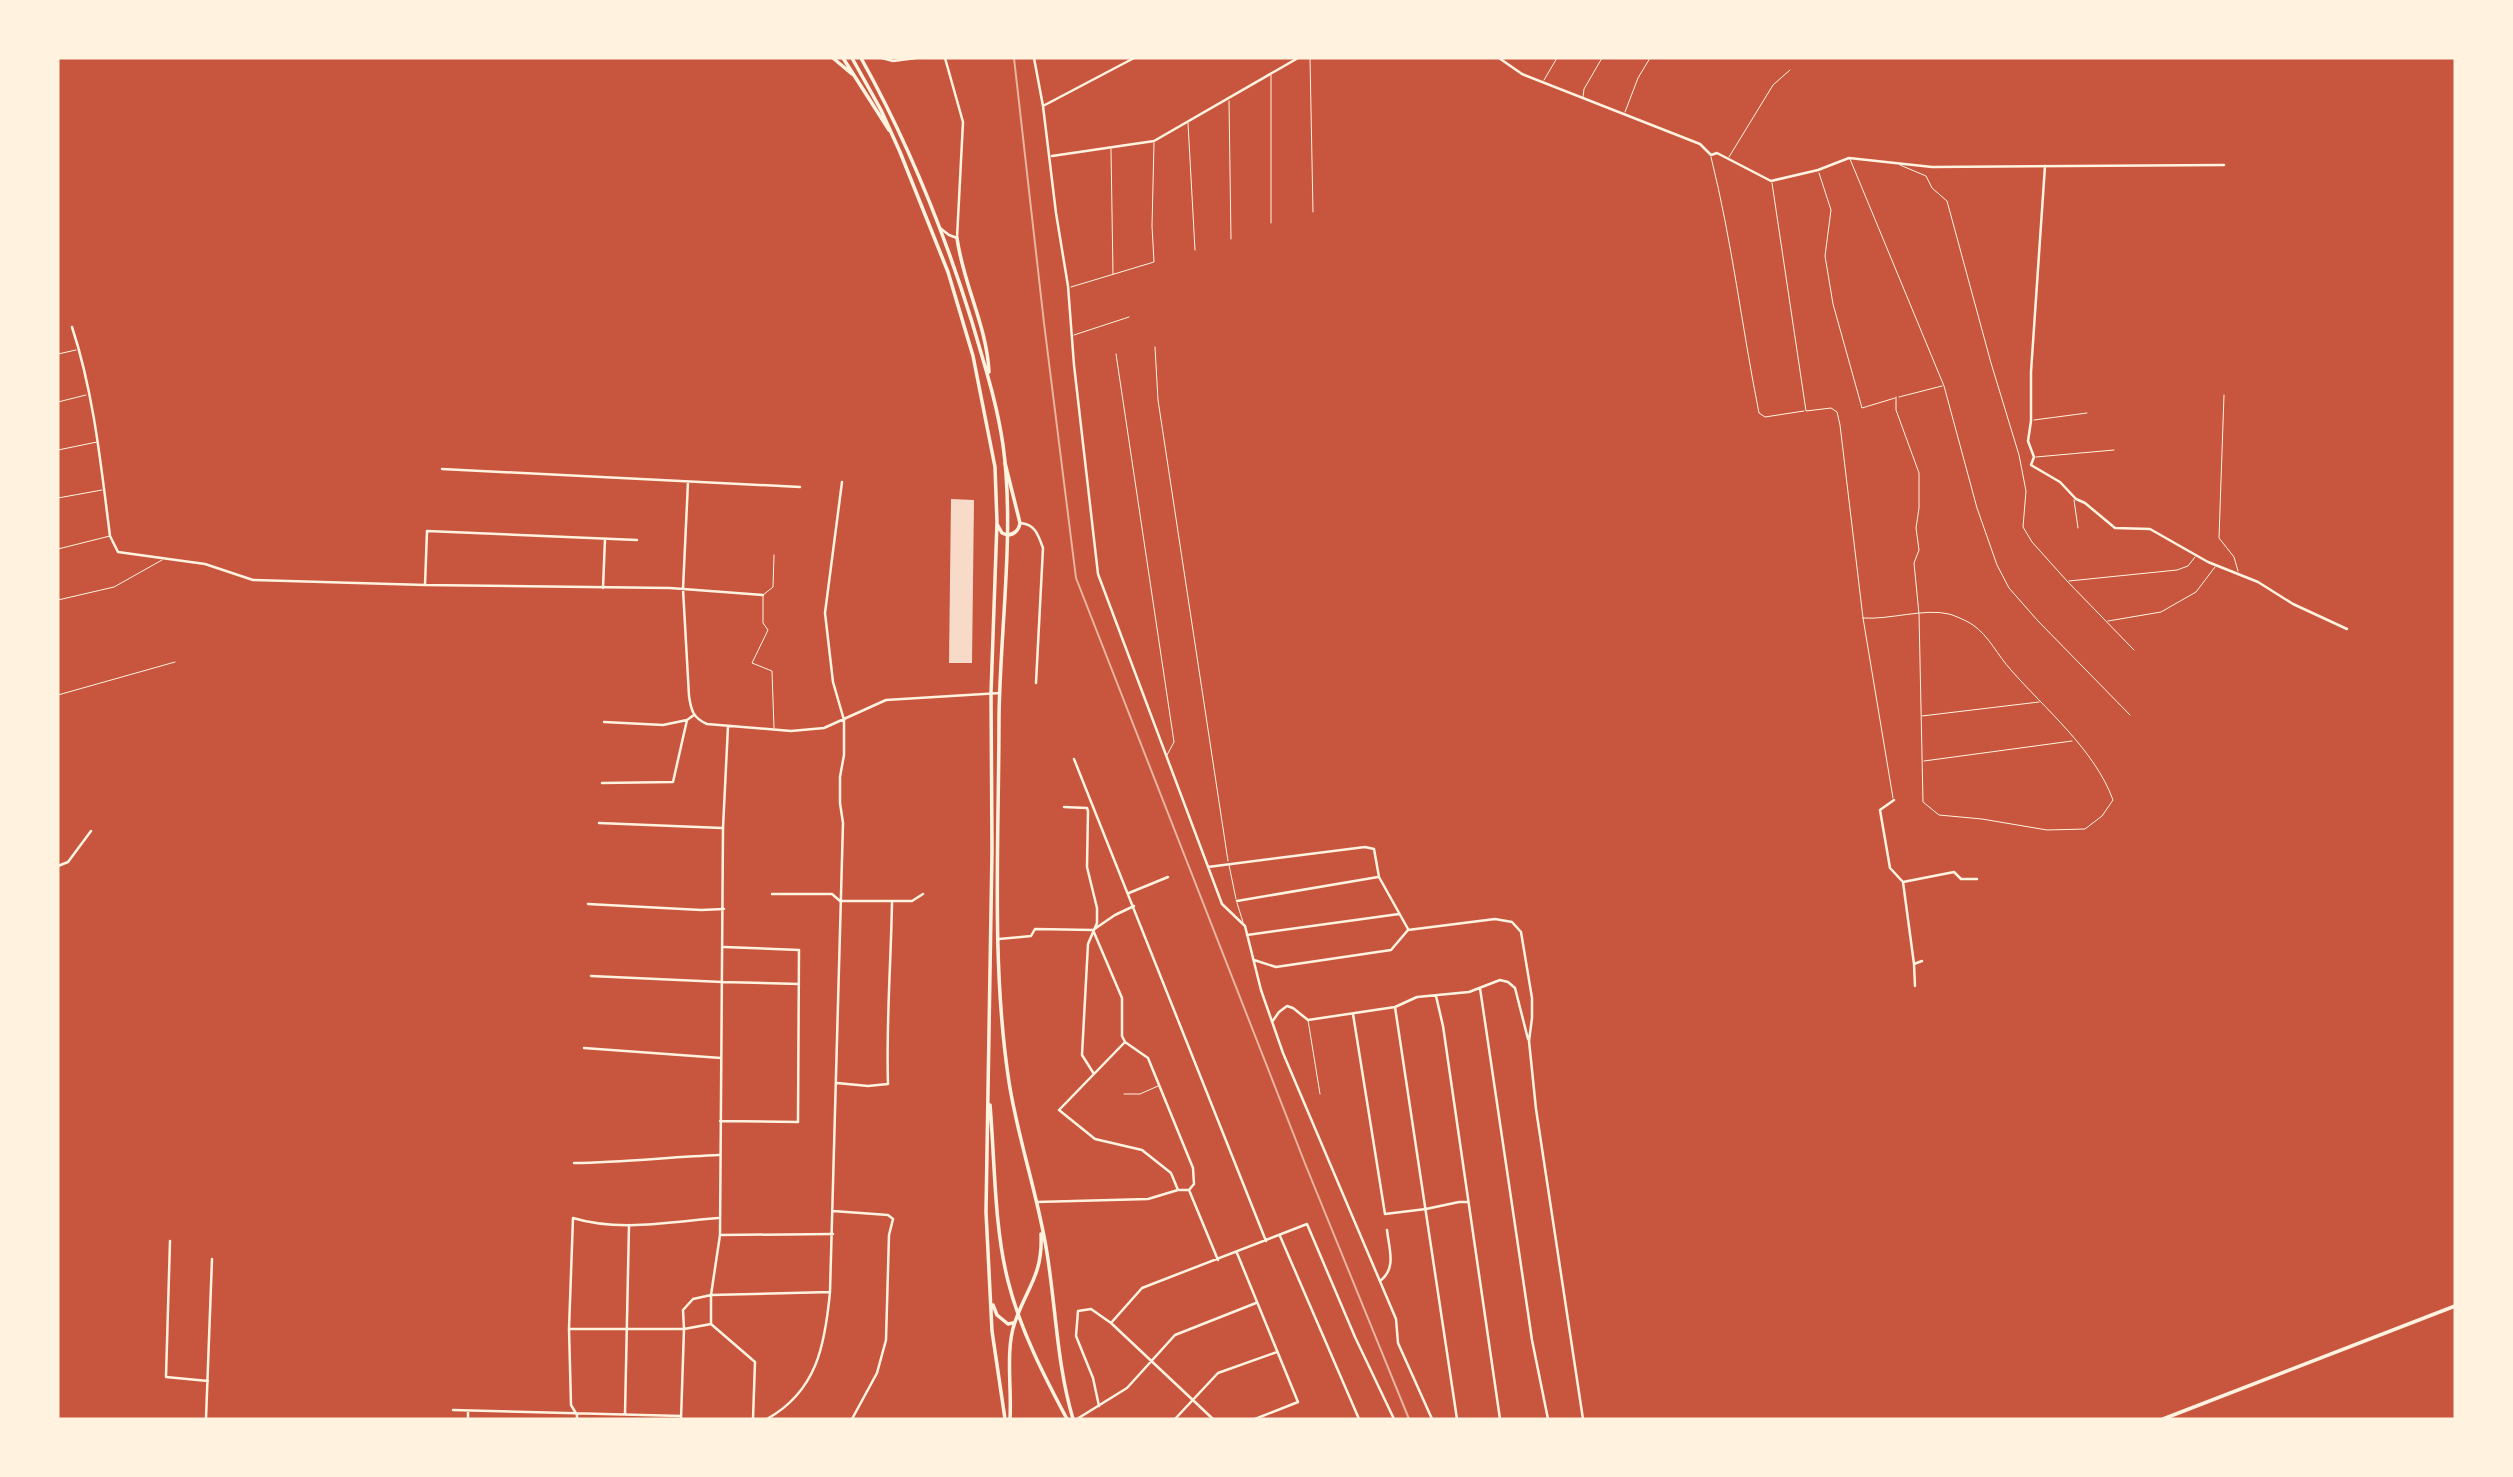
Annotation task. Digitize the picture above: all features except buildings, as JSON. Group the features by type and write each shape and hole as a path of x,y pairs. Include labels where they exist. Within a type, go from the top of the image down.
{"main road":[{"path":"833,58 859,80"},
{"path":"843,58 892,135"},
{"path":"852,58 892,135 948,272 973,356 995,467 997,522 991,693 992,851 986,1212 992,1331 1007,1419"},
{"path":"862,58 908,147 956,271 989,377"},
{"path":"957,238 968,288 985,340 1004,460 1020,523 1017,530 1007,535"},
{"path":"1004,460 1007,535 999,693 999,988 1009,1083 1041,1222 1059,1357 1075,1419"},
{"path":"997,522 1002,533 1007,535"},
{"path":"989,1089 998,1210 1008,1281 1035,1353 1067,1419"},
{"path":"1007,1419 1014,1322 1036,1275 1040,1258 1041,1222"},
{"path":"990,1296 997,1315 1008,1324 1014,1322"},
{"path":"2163,1419 2455,1306"}],"street":[{"path":"882,58 893,61 916,58"},
{"path":"940,228 957,238 963,122 945,58"},
{"path":"1034,58 1051,156 1056,213 1068,288 1098,574 1222,904 1245,926 1283,1053 1396,1320 1398,1343 1433,1419"},
{"path":"1043,106 1134,58"},
{"path":"1051,156 1153,141 1298,58"},
{"path":"1499,58 1522,74 1700,144 1711,155 1717,153 1771,181 1818,170 1849,158 1931,167 2224,165"},
{"path":"2045,166 2031,372 2031,421 2028,441 2034,457 2031,466 2060,482 2115,528 2150,529 2216,566 2258,582 2293,604 2347,629"},
{"path":"72,327 89,394 110,536 118,552 205,564 253,580 683,589 763,595"},
{"path":"442,469 800,487"},
{"path":"688,482 683,589 689,696 694,715 707,724 791,731 824,728 886,700 999,693"},
{"path":"767,1419 793,1401 820,1358 830,1292 843,823 840,777 844,754 844,720 833,682 825,613 842,482"},
{"path":"1020,523 1028,524 1037,532 1043,548 1036,684"},
{"path":"425,585 427,531 637,540"},
{"path":"603,588 605,539"},
{"path":"604,722 663,725 687,720 694,715"},
{"path":"602,783 673,782 687,720"},
{"path":"729,726 723,828 720,1235 711,1295 711,1324 755,1362 754,1419"},
{"path":"1074,759 1266,1241"},
{"path":"1894,800 1880,810 1890,868 1903,882 1914,964 1914,986"},
{"path":"1064,807 1084,807 1088,811 1087,867 1097,908 1097,923 1088,944 1082,1055 1094,1074"},
{"path":"599,823 723,828"},
{"path":"58,866 68,862 91,831"},
{"path":"1208,867 1365,847 1374,849 1379,877 1409,930"},
{"path":"1903,882 1954,872 1961,879 1977,879"},
{"path":"1129,893 1168,877"},
{"path":"1237,901 1379,877"},
{"path":"772,894 832,894 839,901 892,902 912,901 923,894"},
{"path":"837,1083 869,1086 888,1084 887,1015 892,902"},
{"path":"588,904 724,909"},
{"path":"999,939 1031,936 1035,929 1093,930 1134,906"},
{"path":"1247,935 1399,914"},
{"path":"1254,960 1276,967 1391,950 1409,930 1495,919 1512,922 1521,932 1532,998 1529,1041"},
{"path":"1093,930 1122,998 1122,1036 1125,1042 1148,1058 1193,1168 1194,1184 1189,1190"},
{"path":"720,1121 798,1122 799,950 723,947"},
{"path":"1914,964 1922,961"},
{"path":"591,975 799,984"},
{"path":"1272,1022 1287,1006 1308,1020 1395,1007 1417,997 1469,992 1500,980 1515,988 1529,1041 1536,1109 1583,1419"},
{"path":"1480,988 1532,1340 1548,1419"},
{"path":"1436,996 1443,1026 1500,1419"},
{"path":"1395,1007 1458,1419"},
{"path":"1353,1013 1385,1214 1468,1202"},
{"path":"1125,1042 1059,1110 1095,1139 1142,1150 1171,1173 1178,1190"},
{"path":"584,1048 720,1058"},
{"path":"574,1163 719,1155"},
{"path":"1037,1202 1148,1199 1178,1190 1189,1190"},
{"path":"1189,1190 1218,1260"},
{"path":"833,1211 888,1215 893,1219 889,1236 886,1340 877,1373 852,1419"},
{"path":"577,1417 571,1405 569,1329 573,1218 593,1224 629,1225 719,1218"},
{"path":"1111,1322 1142,1288 1307,1224 1354,1337 1394,1419"},
{"path":"625,1414 629,1225"},
{"path":"1380,1281 1388,1275 1391,1268 1387,1230"},
{"path":"720,1235 833,1234"},
{"path":"1280,1236 1359,1419"},
{"path":"170,1241 166,1377 208,1381"},
{"path":"1237,1253 1298,1402 1255,1419"},
{"path":"206,1419 212,1259"},
{"path":"453,1410 577,1417 625,1414 681,1418 685,1306 694,1299 711,1295 830,1292"},
{"path":"1075,1419 1126,1388 1175,1335 1256,1303"},
{"path":"1099,1406 1093,1378 1076,1336 1078,1311 1091,1309 1111,1322 1213,1419"},
{"path":"569,1329 684,1329 711,1324"},
{"path":"1175,1419 1218,1373 1277,1352"},
{"path":"468,1412 468,1419"}],"lane":[{"path":"1310,58 1313,212"},
{"path":"1543,82 1557,58"},
{"path":"1583,99 1584,89 1602,58"},
{"path":"1624,114 1638,78 1650,58"},
{"path":"1728,159 1773,85 1790,70"},
{"path":"1271,73 1271,223"},
{"path":"1229,97 1231,239"},
{"path":"1188,121 1195,250"},
{"path":"1068,288 1154,262 1153,141"},
{"path":"1111,146 1114,274"},
{"path":"1711,155 1725,215 1734,282 1759,413 1765,417 1831,408 1837,412 1863,618 1894,800"},
{"path":"1849,158 1944,386 1977,508 1997,565 2009,587 2038,621 2130,715"},
{"path":"1897,163 1926,176 1932,188 1947,201 2019,455 2026,491 2023,527 2032,542 2067,581 2134,650"},
{"path":"1818,170 1831,210 1825,256 1833,304 1862,408 1944,386"},
{"path":"1771,181 1806,411"},
{"path":"1072,336 1129,317"},
{"path":"1155,347 1158,400 1229,865 1245,926"},
{"path":"58,354 79,350"},
{"path":"1116,354 1174,742 1166,758"},
{"path":"58,402 89,394"},
{"path":"2224,394 2219,538 2234,557 2239,573"},
{"path":"1863,618 1877,619 1897,615 1919,614 1948,613 1974,625 2105,779 2113,800 2102,816 2085,829 2047,830 1939,815 1923,802 1919,614 1914,563 1919,551 1916,528 1919,473 1896,410 1896,397"},
{"path":"2031,421 2087,413"},
{"path":"58,450 97,442"},
{"path":"2034,457 2114,450"},
{"path":"58,498 104,489"},
{"path":"2073,494 2078,528"},
{"path":"58,549 110,536"},
{"path":"774,555 774,587 763,595 763,623 768,630 752,663 772,671 774,728"},
{"path":"2067,581 2177,570 2188,566 2196,555"},
{"path":"58,600 114,587 164,559"},
{"path":"2107,621 2161,612 2196,592 2216,566"},
{"path":"58,695 176,662"},
{"path":"1920,717 2042,702"},
{"path":"1924,761 2074,740"},
{"path":"1308,1020 1320,1094"},
{"path":"1124,1094 1140,1094 1160,1086"}],"railway":[{"path":"1014,58 1076,578 1306,1166 1409,1419"}]}
